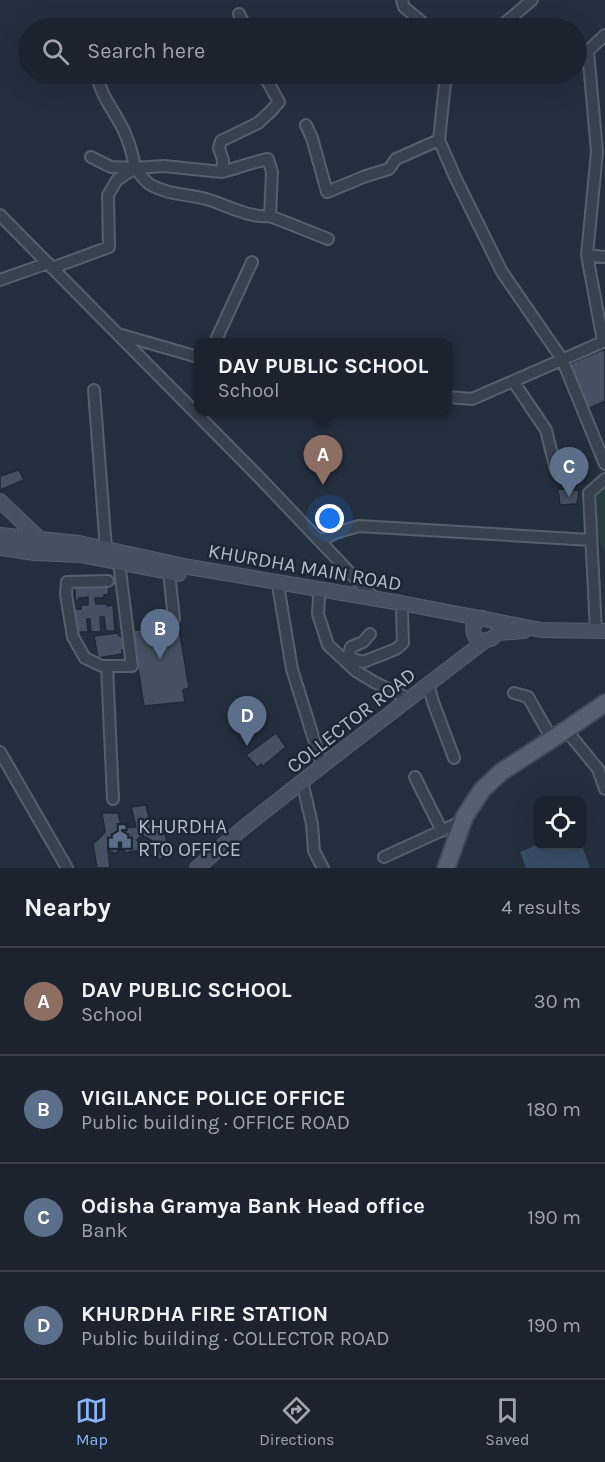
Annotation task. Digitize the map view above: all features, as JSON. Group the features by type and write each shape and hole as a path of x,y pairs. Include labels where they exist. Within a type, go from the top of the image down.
{"main road":[{"path":"0,501 40,546"},
{"name":"KHURDHA MAIN ROAD","path":"0,535 80,555 402,612 485,629"},
{"name":"KHURDHA MAIN ROAD","path":"0,548 79,543 189,567 375,599 485,629"},
{"path":"485,629 601,631"},
{"name":"COLLECTOR ROAD","path":"197,868 320,759 403,696 485,629"},
{"name":"COLLECTOR ROAD","path":"185,868 429,684 485,629"},
{"path":"453,868 469,821 488,794 562,734 605,703"},
{"path":"446,868 465,816 482,790 501,772 605,708"}],"street":[{"path":"402,0 404,7 417,18"},
{"path":"511,18 532,0"},
{"path":"239,14 241,18"},
{"path":"452,397 472,399 604,341 587,255 597,152 588,51 605,35"},
{"path":"99,84 125,132 135,168 150,185 171,193 206,199 262,217 270,216 328,239"},
{"path":"222,172 223,160 219,148 221,141 258,123 279,102 269,84"},
{"path":"445,84 439,140 502,272 562,359 605,464"},
{"path":"306,125 312,138 327,192 389,169 396,159 439,140"},
{"path":"91,157 111,167 164,166 222,172 268,159 272,172 270,216"},
{"path":"0,280 109,248 108,195 117,180 135,168"},
{"path":"0,215 194,412"},
{"path":"587,255 605,257"},
{"path":"217,338 252,262"},
{"path":"117,334 194,356"},
{"path":"513,381 546,430 556,470 569,479"},
{"path":"94,390 106,549"},
{"path":"198,416 375,599"},
{"path":"601,631 591,540 589,493 605,478"},
{"path":"320,541 335,533 359,526 591,540"},
{"path":"108,581 67,582 66,594 72,637 85,658 102,666 132,666 119,562"},
{"path":"169,572 174,619"},
{"path":"279,591 292,669 320,759"},
{"path":"319,597 318,614 328,645 356,671 403,696"},
{"path":"370,634 363,642 351,647 349,654 353,659 363,662 396,649 403,643 402,612"},
{"path":"107,666 113,799"},
{"path":"429,684 433,702 454,758"},
{"path":"514,693 528,697 598,769 605,789"},
{"path":"0,752 67,868"},
{"path":"415,777 442,831"},
{"path":"302,781 312,824 314,851 323,868"},
{"path":"384,857 456,824 465,816"}],"green space":[{"path":"605,488 605,553 590,518 598,513 595,497"}],"water":[{"path":"533,847 533,850 583,850 590,868 526,868 520,852"}],"building":[{"path":"605,349 605,401 588,409 569,364"},
{"path":"19,470 24,480 0,490 0,476"},
{"path":"558,489 579,490 577,504 560,505"},
{"path":"108,585 109,594 104,595 104,598 95,598 96,604 113,605 115,631 106,631 104,617 100,617 101,632 91,632 90,619 87,619 88,632 75,632 72,609 81,609 81,605 88,605 88,597 75,600 75,587"},
{"path":"178,622 189,688 183,690 185,702 144,706 132,631"},
{"path":"118,633 122,636 125,650 122,650 122,654 98,658 94,636"},
{"path":"276,733 286,747 258,768 246,755"},
{"name":"KHURDHA RTO OFFICE","path":"146,805 150,823 164,831 171,854 158,860 157,844 142,835 137,840 144,849 125,853 123,843 116,854 108,850 110,868 97,868 93,844 105,832 102,813 118,813 122,828 136,827 131,807"}],"place":[{"name":"DAV PUBLIC SCHOOL","path":"323,485"},
{"name":"Odisha Gramya Bank Head office","path":"569,497"},
{"name":"VIGILANCE POLICE OFFICE","path":"160,659"},
{"name":"KHURDHA FIRE STATION","path":"247,746"},
{"name":"KHURDHA RTO OFFICE","path":"120,837"}]}
